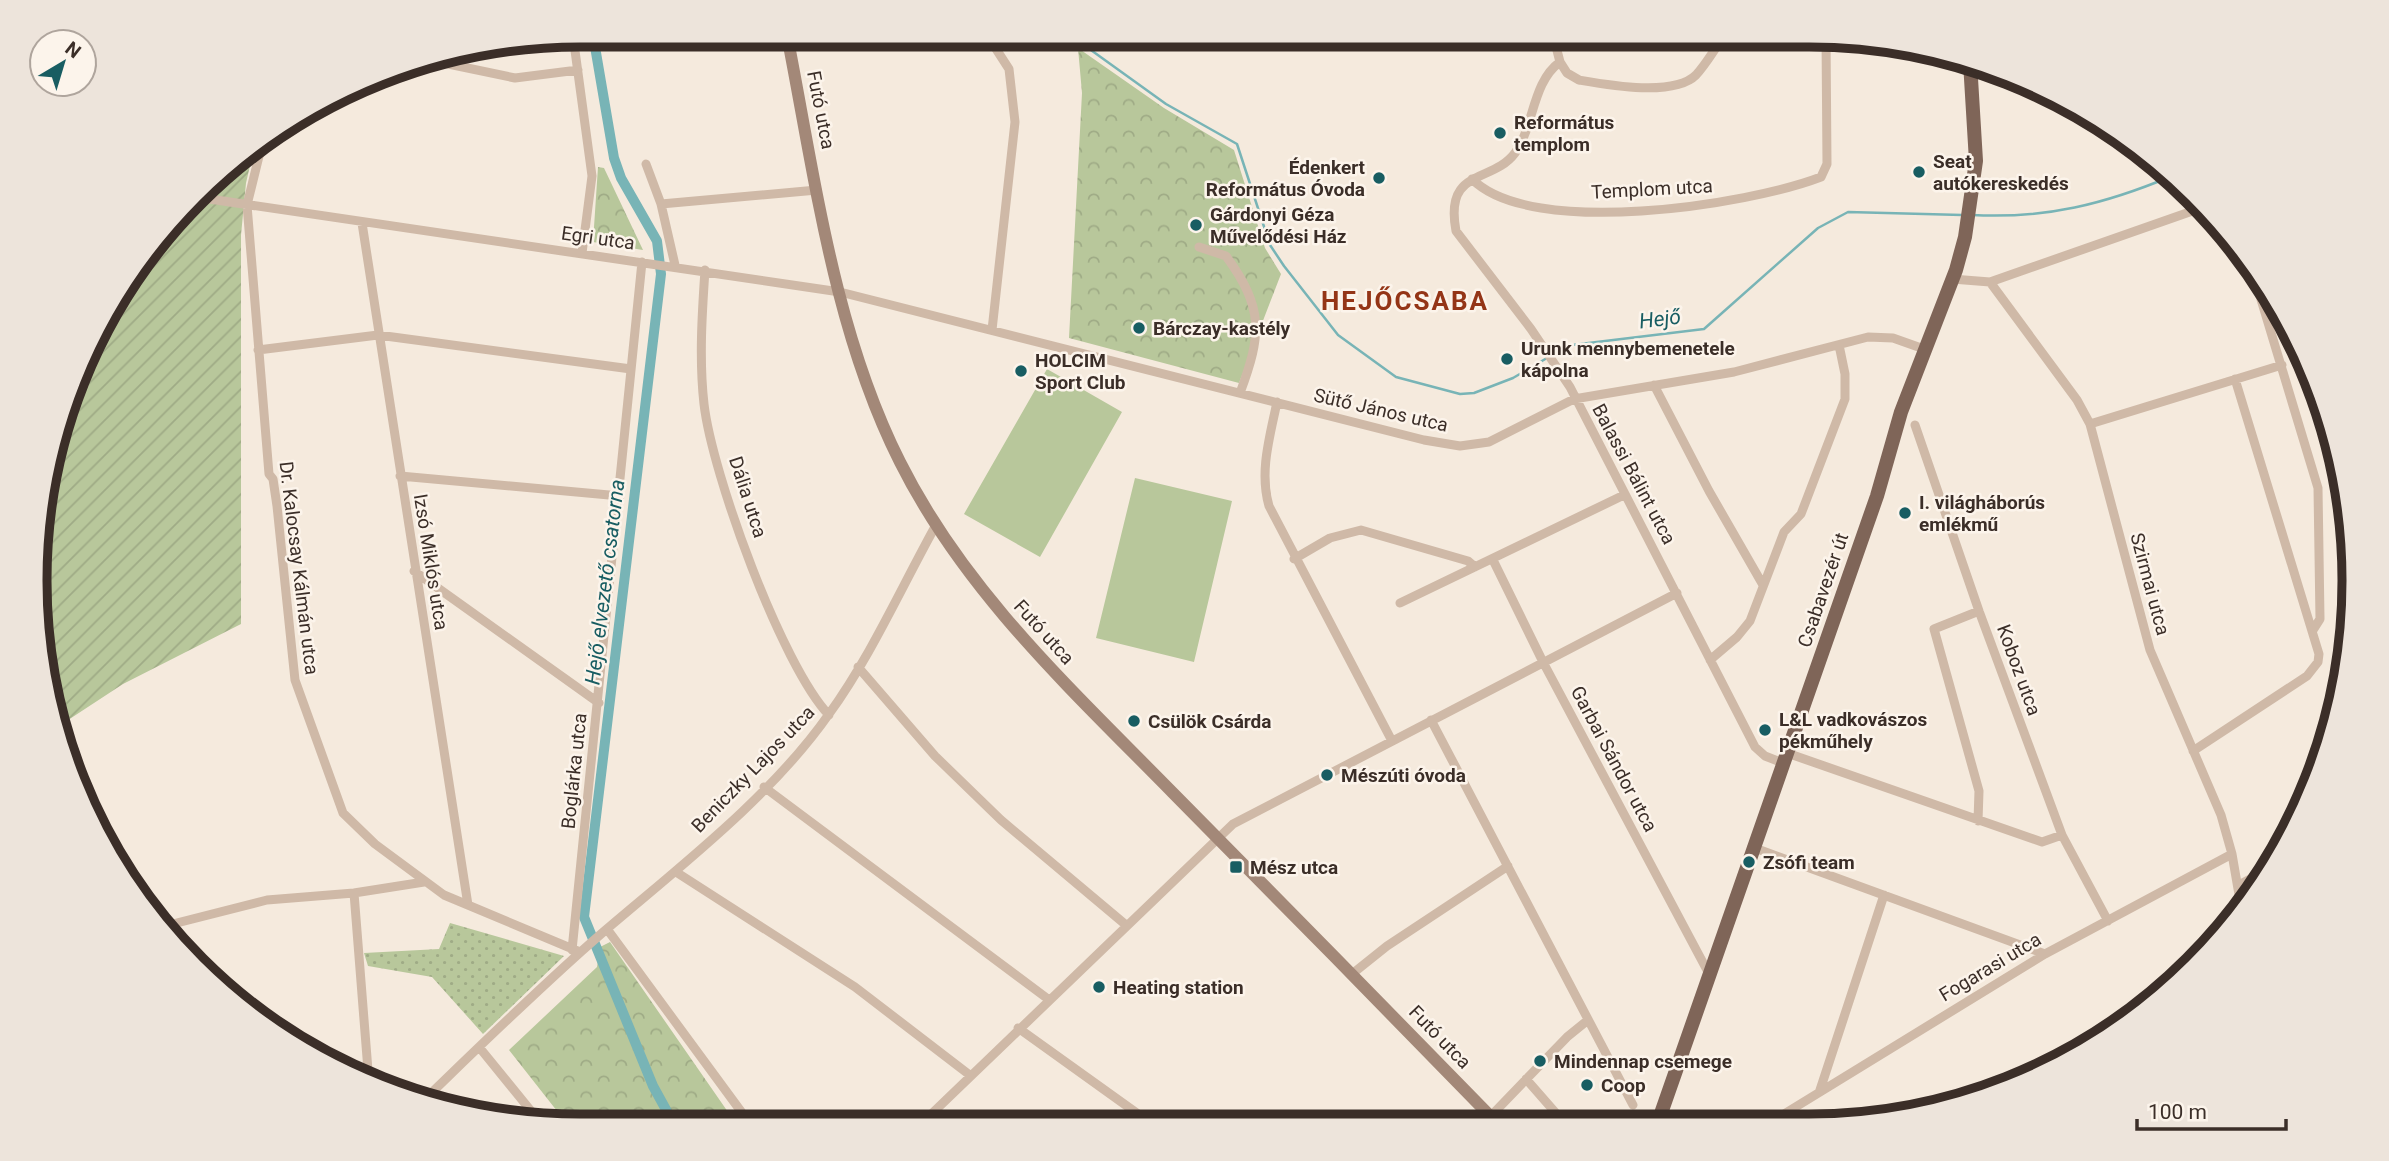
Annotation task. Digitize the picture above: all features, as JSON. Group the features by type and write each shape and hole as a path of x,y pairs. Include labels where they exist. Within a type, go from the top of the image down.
{"main road":[{"name":"Futó utca","path":"789,47 817,190 859,362 883,424 936,525 960,561 1013,628 1485,1114"},
{"name":"Csabavezér út","path":"1658,1114 1877,496 1900,412 1952,279 1968,223 1976,161 1971,73"}],"street":[{"path":"575,47 592,176 582,253"},
{"path":"992,330 1016,121 1009,69 995,47"},
{"path":"1556,47 1560,62 1567,73 1579,80 1662,88 1681,85 1695,76 1716,47"},
{"name":"Templom utca","path":"1472,179 1495,197 1564,211 1665,210 1733,202 1821,177 1827,164 1826,48"},
{"name":"Balassi Bálint utca","path":"1560,62 1553,67 1530,111 1523,137 1513,156 1472,179 1456,200 1456,232 1557,365 1755,747 1765,756 1785,758 2042,842 2062,835"},
{"path":"447,64 515,78 578,70"},
{"name":"Dr. Kalocsay Kálmán utca","path":"260,154 247,205 269,474 273,479 277,506 295,680 343,813 375,844 444,895 580,950"},
{"path":"646,164 662,204 675,265"},
{"path":"662,204 817,190"},
{"name":"Egri utca","path":"208,199 362,223 675,265 840,292 992,330"},
{"path":"1952,279 1990,282 2195,213"},
{"name":"Izsó Miklós utca","path":"362,223 468,905"},
{"path":"1199,247 1226,256 1251,296 1258,333 1240,393"},
{"name":"Boglárka utca","path":"580,950 598,703 631,369 645,262"},
{"name":"Dália utca","path":"705,270 702,329 704,405 724,486 748,555 799,674 829,715"},
{"name":"Szirmai utca","path":"1990,282 2077,400 2090,424 2150,650 2161,683 2221,815 2240,894"},
{"path":"2262,300 2318,488 2320,619 2313,630"},
{"name":"Sütő János utca","path":"992,330 1460,446 1489,442 1574,399 1734,372 1882,336 1924,349"},
{"path":"258,350 378,335 631,369"},
{"path":"1710,660 1737,637 1750,621 1784,532 1801,514 1845,398 1845,374 1839,345"},
{"path":"2090,424 2282,365"},
{"path":"2193,751 2307,676 2318,662 2313,630 2235,379"},
{"path":"1654,385 1709,491 1763,585"},
{"path":"1277,402 1265,464 1265,493 1294,559 1392,741"},
{"name":"Koboz utca","path":"1915,425 1979,611 2062,835 2108,921"},
{"path":"400,476 620,496"},
{"path":"1400,603 1624,495"},
{"name":"Beniczky Lajos utca","path":"432,1093 580,950 676,872 764,787 829,715 859,667 936,525"},
{"path":"1294,559 1330,538 1361,530 1456,558 1475,567"},
{"name":"Garbai Sándor utca","path":"1493,560 1543,662 1708,971"},
{"path":"414,571 598,703"},
{"path":"933,1114 1048,999 1233,824 1676,593"},
{"path":"1978,821 1979,791 1934,629 1979,611"},
{"path":"859,667 935,756 1000,820 1126,925"},
{"path":"1431,720 1633,1105"},
{"path":"764,787 1048,999"},
{"path":"1752,847 2045,954"},
{"name":"Fogarasi utca","path":"1783,1114 2045,954 2232,854"},
{"path":"1352,974 1387,946 1507,866"},
{"path":"676,872 855,987 971,1076"},
{"path":"2239,885 2250,879"},
{"path":"173,924 267,901 354,893 424,882"},
{"path":"354,893 368,1069"},
{"path":"1820,1090 1884,895"},
{"path":"604,931 743,1114"},
{"path":"1496,1114 1526,1079 1588,1020"},
{"path":"1018,1028 1138,1114"},
{"path":"479,1047 531,1111"},
{"path":"1526,1079 1557,1114"}],"green space":[{"path":"1078,48 1164,108 1234,150 1265,248 1281,274 1239,383 1069,338 1082,93"},
{"path":"251,161 241,235 241,624 123,684 66,721 52,650 47,580 52,511 65,442 102,345 137,284 157,256 203,203"},
{"path":"598,167 604,168 643,250 593,242"},
{"path":"1047,369 1122,412 1040,557 964,514"},
{"path":"1135,478 1232,501 1194,662 1096,638"},
{"path":"450,923 564,956 483,1034 432,977 368,966 364,953 439,949"},
{"path":"610,942 729,1114 559,1113 509,1050 597,967 600,947"}],"waterway":[{"name":"Hejő elvezető csatorna","path":"595,47 614,158 621,178 657,241 661,274 584,917 653,1086 668,1114"},
{"name":"Hejő","path":"1087,47 1166,104 1237,144 1270,245 1284,266 1338,335 1396,377 1460,394 1474,393 1513,378 1547,358"},
{"name":"Hejő","path":"1972,215 2025,215 2075,208 2160,180"},
{"name":"Hejő","path":"1553,355 1572,345 1704,329 1818,228 1848,212 1962,215"}],"place":[{"name":"Református templom","path":"1500,133"},
{"name":"Seat autókereskedés","path":"1919,172"},
{"name":"Édenkert Református Óvoda","path":"1379,178"},
{"name":"Gárdonyi Géza Művelődési Ház","path":"1196,225"},
{"name":"Bárczay-kastély","path":"1139,328"},
{"name":"Urunk mennybemenetele kápolna","path":"1507,359"},
{"name":"HOLCIM Sport Club","path":"1021,371"},
{"name":"I. világháborús emlékmű","path":"1905,513"},
{"name":"Csülök Csárda","path":"1134,721"},
{"name":"L&L vadkovászos pékműhely","path":"1765,730"},
{"name":"Mészúti óvoda","path":"1327,775"},
{"name":"Zsófi team","path":"1749,862"},
{"name":"Mész utca","path":"1236,867"},
{"name":"Heating station","path":"1099,987"},
{"name":"Mindennap csemege","path":"1540,1061"},
{"name":"Coop","path":"1587,1085"}],"district":[{"name":"HEJŐCSABA","path":"1405,301"}]}
